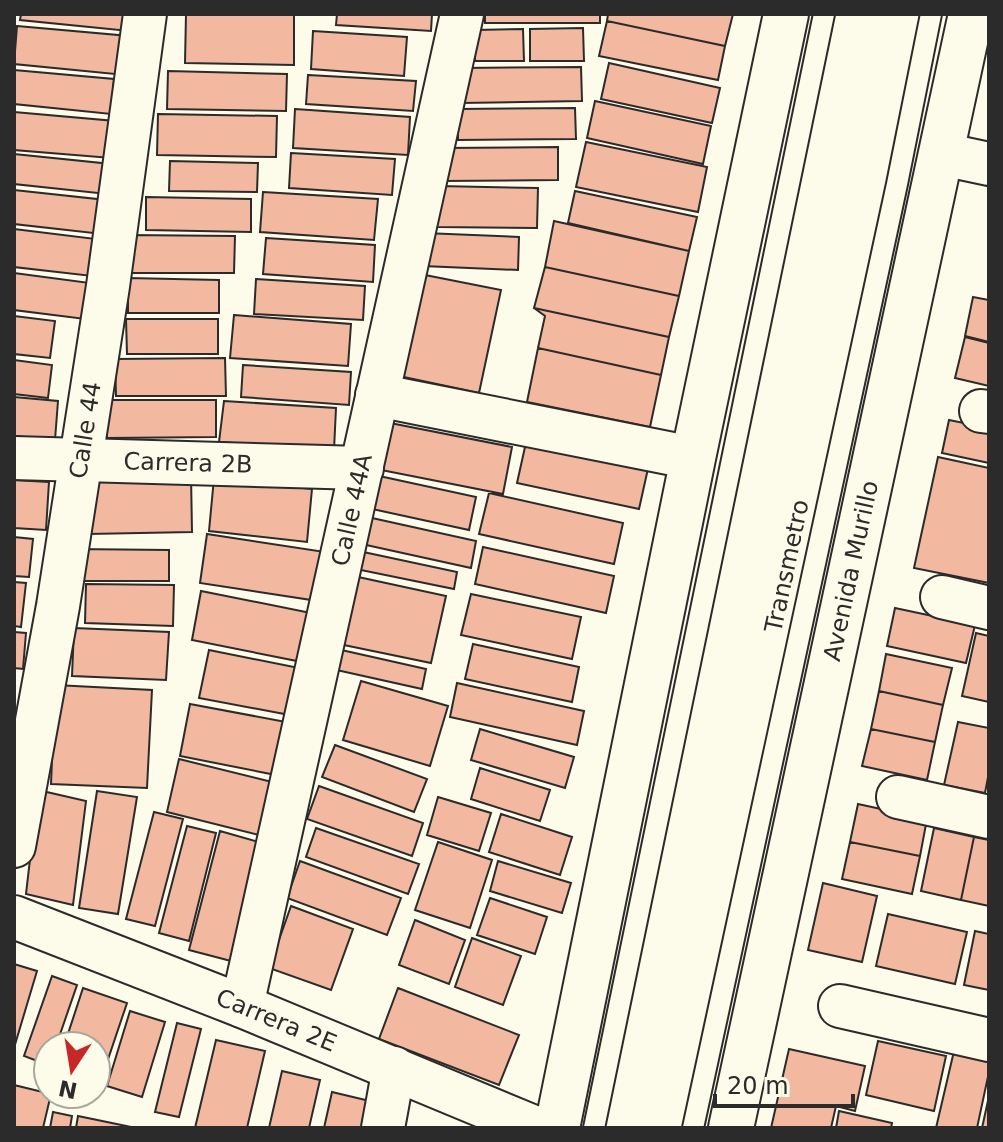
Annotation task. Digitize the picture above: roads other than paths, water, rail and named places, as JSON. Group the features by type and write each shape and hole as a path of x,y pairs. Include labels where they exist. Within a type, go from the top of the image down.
{"main road":[{"path":"557,1128 786,14"},
{"name":"Avenida Murillo","path":"731,1128 971,14"}],"street":[{"name":"Calle 44","path":"14,846 58,606 108,286 145,14"},
{"name":"Calle 44A","path":"242,1006 462,14"},
{"path":"942,154 989,164"},
{"path":"377,395 693,458"},
{"name":"Carrera 2B","path":"14,458 362,468"},
{"path":"942,597 989,608"},
{"path":"898,797 989,817"},
{"name":"Carrera 2E","path":"14,917 242,1006 536,1128"},
{"path":"840,1006 989,1040"},
{"path":"383,1128 394,1068"}],"lane":[{"path":"594,1128 824,14"},
{"name":"Transmetro","path":"693,1128 931,14"},
{"path":"813,567 838,634"}]}
